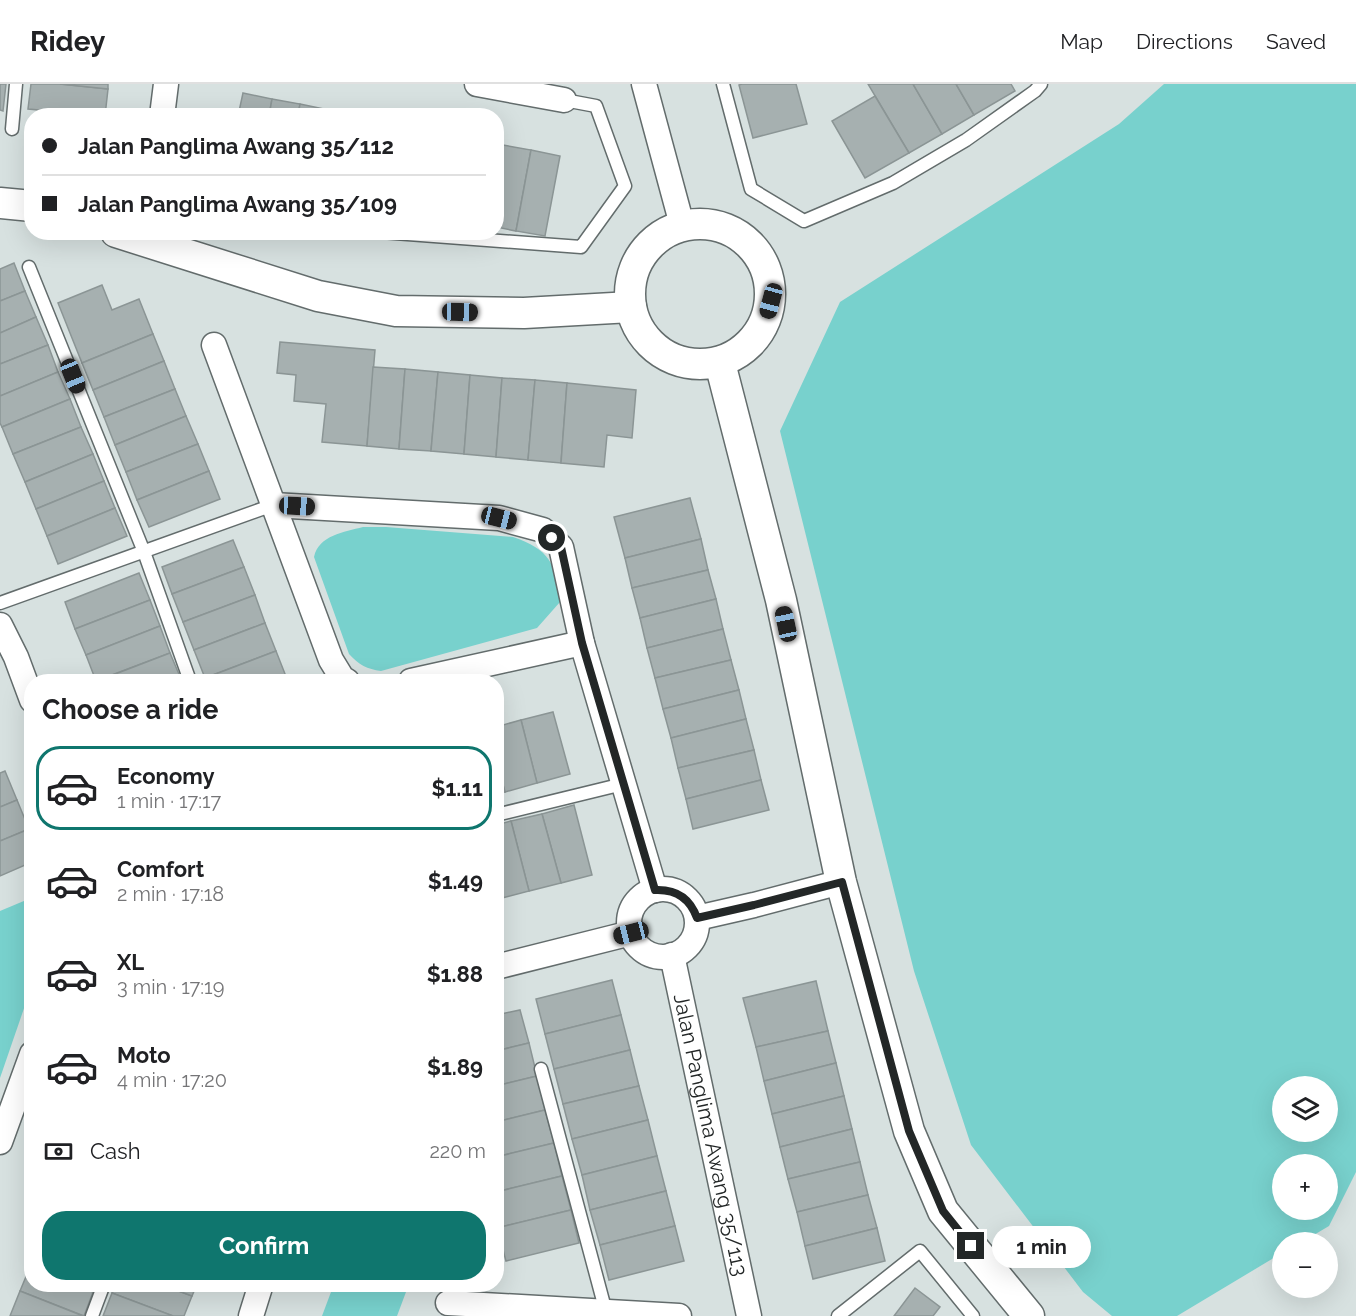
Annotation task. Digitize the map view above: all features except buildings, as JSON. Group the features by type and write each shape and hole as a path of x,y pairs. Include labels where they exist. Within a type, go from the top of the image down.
{"street":[{"path":"163,108 166,84"},
{"path":"477,84 564,100"},
{"path":"644,84 682,225"},
{"path":"0,203 24,205"},
{"path":"705,223 727,228 746,240 761,258 770,279 771,301 765,323 753,342 735,356 720,363 689,364 666,356 647,341 634,321 631,307 629,297 632,273 643,251 660,235 682,225 705,223"},
{"path":"141,240 318,296 396,311 524,313 631,307"},
{"path":"214,345 331,660 340,674"},
{"path":"720,363 781,600 842,882 909,1131 943,1211 1029,1316"},
{"path":"273,505 499,518 543,530 561,547 582,643 655,890"},
{"path":"0,625 24,678"},
{"path":"442,674 582,643"},
{"path":"697,918 842,882"},
{"path":"666,889 677,892 693,907 697,918 697,927 689,945 682,951 663,957 652,955 635,942 631,933 631,911 645,894 655,890 666,889"},
{"path":"504,966 631,933"},
{"name":"Jalan Panglima Awang 35/113","path":"672,955 749,1316"},
{"path":"0,1142 22,1110"},
{"path":"251,1316 258,1292"},
{"path":"445,1301 605,1314 679,1316"}],"lane":[{"path":"12,129 16,84"},
{"path":"723,84 751,189 804,221 903,177 966,140 1035,91 1041,84"},
{"path":"481,240 581,248 625,186 596,106 564,100"},
{"path":"29,267 144,552 188,674"},
{"path":"0,603 273,505"},
{"path":"504,812 622,784"},
{"path":"541,1070 605,1314"},
{"path":"838,1316 920,1251 973,1316"},
{"path":"92,1316 101,1292"}],"shaded area":[{"path":"1164,84 1356,84 1356,1172 1338,1208 1338,1154 1272,1154 1272,1220 1332,1220 1329,1226 1319,1232 1272,1232 1272,1259 1177,1316 1112,1316 1083,1292 971,1145 914,971 780,431 840,302 1119,124"},
{"path":"363,527 513,537 535,547 549,560 559,589 560,602 537,628 381,671 367,668 349,654 314,557 321,544 327,539"},
{"path":"24,901 24,1008 0,1078 0,911"},
{"path":"331,1292 406,1292 397,1316 322,1316"}],"route":[{"path":"552,538 561,547 582,643 655,890 666,889 677,892 693,907 697,918 842,882 909,1131 943,1211 971,1246"}]}
